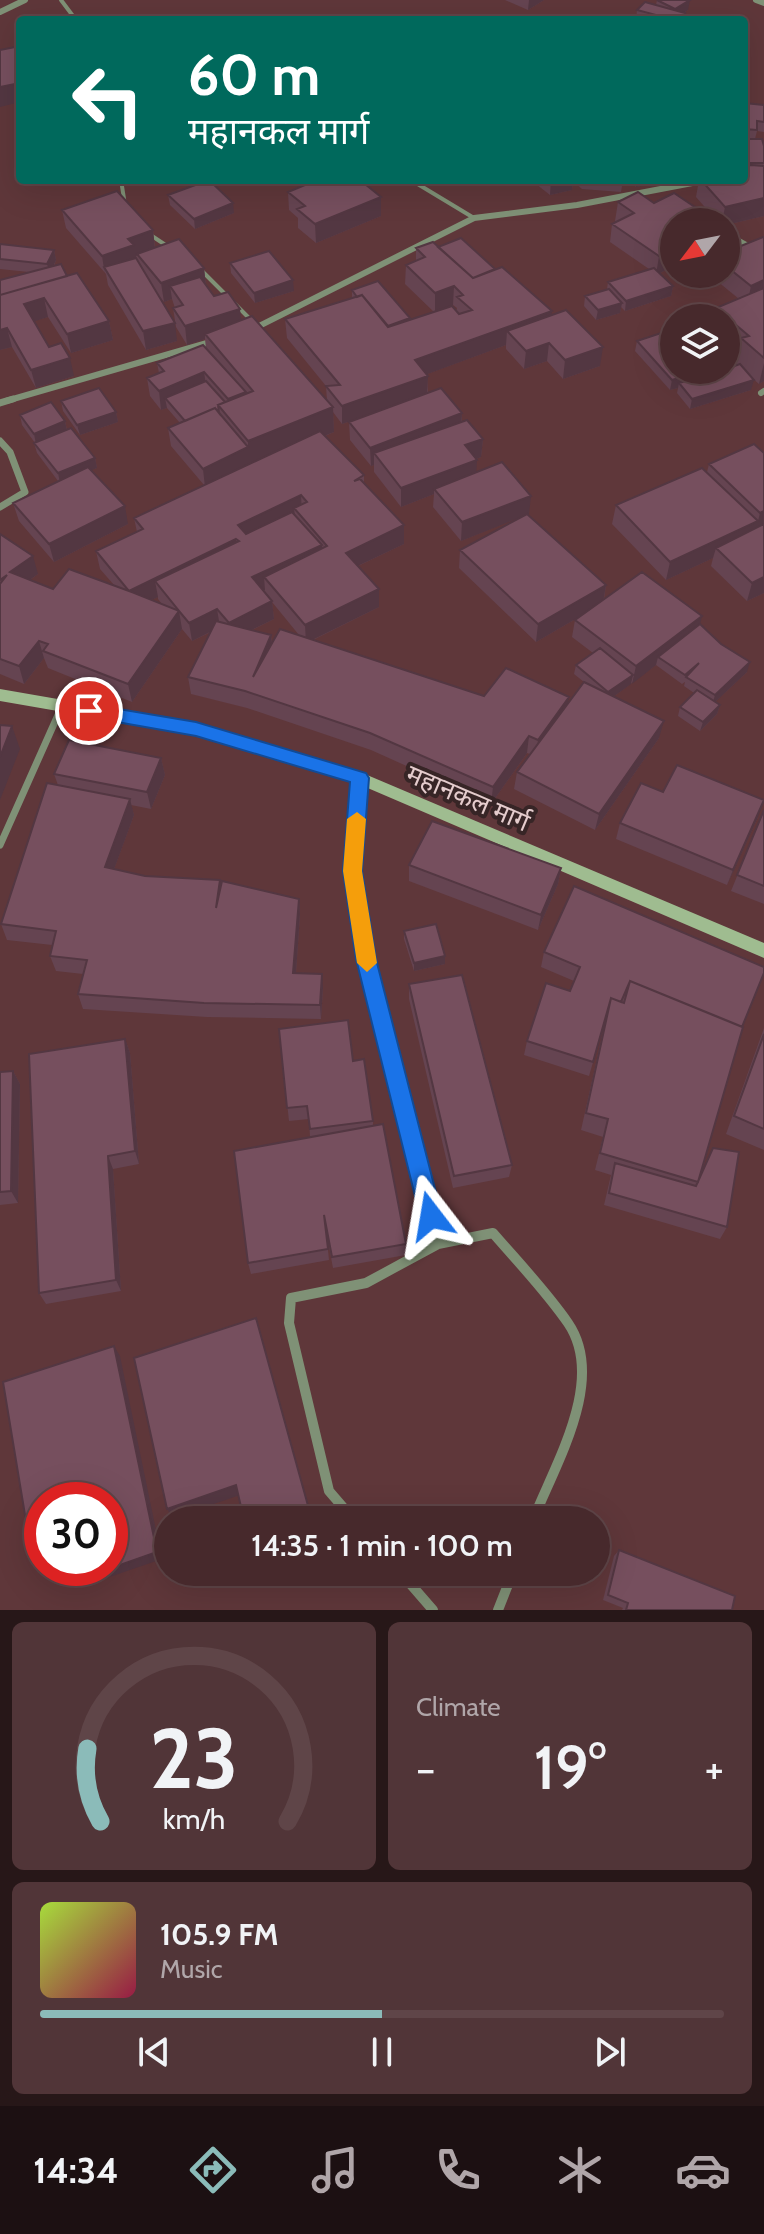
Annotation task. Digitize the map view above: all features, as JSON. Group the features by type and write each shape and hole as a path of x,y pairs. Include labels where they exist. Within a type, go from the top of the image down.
{"main road":[{"name":"महानकल मार्ग","path":"0,695 196,729 360,778 764,951"}],"street":[{"path":"0,12 25,0"},
{"path":"756,0 764,3"},
{"path":"243,332 258,328 474,218 686,184"},
{"path":"647,191 659,197"},
{"path":"740,242 764,255"},
{"path":"0,403 228,337"},
{"path":"0,441 10,452 25,492 0,507"},
{"path":"0,845 62,706"},
{"path":"360,778 353,871 366,959 438,1244"},
{"path":"342,1506 329,1491 289,1323 291,1298 366,1283 438,1244 493,1233 570,1325 584,1371 573,1421 539,1506"},
{"path":"412,1586 433,1610"},
{"path":"498,1610 507,1586"}],"lane":[{"path":"122,184 126,210"},
{"path":"418,184 474,218"},
{"path":"141,229 176,252"},
{"path":"188,260 211,276 258,328"}],"building":[{"path":"657,0 690,0 675,9"},
{"path":"645,2 685,13 682,16 660,16 637,10"},
{"path":"16,47 16,84 0,87 0,50"},
{"path":"748,103 764,105 764,122 757,121 757,130 748,129"},
{"path":"748,139 762,139 764,163 748,163"},
{"path":"748,166 764,166 764,198 725,207 705,184 748,184"},
{"path":"198,184 213,184 233,203 194,219 168,195"},
{"path":"307,184 365,184 381,197 315,224 297,209 305,206 288,192"},
{"path":"117,191 153,230 128,239 134,245 102,256 62,210"},
{"path":"638,192 654,203 674,193 696,208 660,208 659,256 612,224 634,213 618,202"},
{"path":"764,237 764,280 751,286 740,277 740,246"},
{"path":"461,238 495,269 473,278 438,247"},
{"path":"179,239 204,268 161,283 137,254"},
{"path":"433,242 473,278 502,267 552,311 415,360 428,376 342,406 326,386 340,385 285,319 362,295 388,327 452,306 459,314 472,310 457,297 463,295 454,286 435,293 406,265 425,257 416,248"},
{"path":"0,244 54,250 47,264 0,259"},
{"path":"269,251 293,280 254,293 230,263"},
{"path":"136,258 175,323 143,331 104,267"},
{"path":"61,264 67,276 0,295 0,280"},
{"path":"654,268 660,274 660,288 667,288 626,301 608,282"},
{"path":"77,273 109,321 67,334 44,298 24,304 49,347 61,343 70,358 31,370 7,328 0,330 0,295"},
{"path":"200,277 214,296 228,292 240,309 185,326 173,308 183,305 170,286"},
{"path":"378,281 410,318 388,326 362,295 357,297 352,290"},
{"path":"764,288 764,358 741,338 749,336 740,328 740,304 726,304"},
{"path":"609,289 622,303 598,310 585,296"},
{"path":"566,310 603,347 565,360 549,343 526,351 507,331"},
{"path":"252,316 333,407 248,441 218,405 253,391 205,334"},
{"path":"660,333 660,367 637,341"},
{"path":"203,345 246,392 228,399 204,372 159,391 147,378 164,371 157,363"},
{"path":"740,364 754,380 692,399 680,384 740,384"},
{"path":"206,381 225,402 218,405 219,413 215,408 185,421 165,398"},
{"path":"99,388 116,412 77,425 61,401"},
{"path":"441,388 462,413 370,448 349,422"},
{"path":"51,402 65,421 34,434 20,415"},
{"path":"215,408 248,447 203,469 168,428"},
{"path":"467,420 483,439 465,445 477,460 401,488 374,453"},
{"path":"71,428 95,458 58,473 34,443"},
{"path":"320,431 364,475 354,481 360,479 404,525 346,553 379,589 305,625 264,577 327,546 294,508 307,502 301,495 238,525 246,534 292,512 322,545 252,577 272,601 229,623 217,609 189,623 155,581 239,541 236,539 129,591 96,551 143,529 134,518"},
{"path":"754,444 764,453 764,511 760,513 709,464"},
{"path":"502,462 531,496 462,522 434,489"},
{"path":"88,467 125,506 49,544 13,503"},
{"path":"702,468 758,521 670,562 616,505"},
{"path":"527,514 606,585 538,624 460,550"},
{"path":"764,524 764,577 752,583 716,548"},
{"path":"0,534 33,556 10,572 53,589 69,569 179,611 128,684 43,651 48,644 39,641 19,666 0,659 0,584 7,575 0,580"},
{"path":"642,572 702,616 636,666 575,620"},
{"path":"216,621 271,635 253,677 280,629 484,696 506,668 569,697 538,740 529,736 493,787 370,733 245,691 188,677"},
{"path":"700,624 721,644 750,662 715,695 686,677 699,663 685,675 658,657"},
{"path":"600,648 633,675 608,692 576,665"},
{"path":"584,682 664,721 599,814 517,772"},
{"path":"697,690 720,705 703,722 680,707"},
{"path":"0,725 12,726 0,757"},
{"path":"69,740 161,758 147,792 54,774"},
{"path":"677,765 764,800 733,870 620,823 641,783 663,792"},
{"path":"47,783 130,799 105,867 145,876 220,880 216,908 222,881 299,899 293,973 322,974 320,1005 204,1003 78,994 87,960 50,956 56,931 1,924"},
{"path":"764,810 764,886 737,875"},
{"path":"432,821 561,868 541,915 409,865"},
{"path":"574,886 764,967 742,1027 630,981 621,1002 611,998 593,1062 527,1041 546,983 570,991 580,967 544,952"},
{"path":"436,924 445,956 414,963 404,931"},
{"path":"462,975 512,1165 454,1176 409,984"},
{"path":"630,981 743,1027 698,1182 600,1153 608,1119 586,1113 611,998 624,1003"},
{"path":"348,1020 353,1061 364,1059 373,1121 310,1129 307,1106 287,1108 279,1029"},
{"path":"764,1034 764,1129 734,1116"},
{"path":"125,1039 135,1151 108,1156 116,1280 39,1293 29,1054"},
{"path":"13,1071 11,1191 0,1192 0,1072"},
{"path":"383,1124 406,1244 332,1257 324,1215 328,1249 248,1263 234,1151"},
{"path":"713,1148 739,1152 727,1227 609,1193 615,1163 696,1186"},
{"path":"256,1318 308,1506 241,1506 236,1485 176,1506 166,1506 134,1358"},
{"path":"114,1346 154,1538 154,1553 128,1562 128,1482 24,1482 24,1509 3,1382"},
{"path":"619,1550 735,1596 732,1610 626,1610 628,1603 608,1595"}],"slow traffic":[{"path":"357,819 353,871 367,963"}],"route":[{"path":"89,711 196,729 360,778 353,871 366,959 431,1216"}]}
